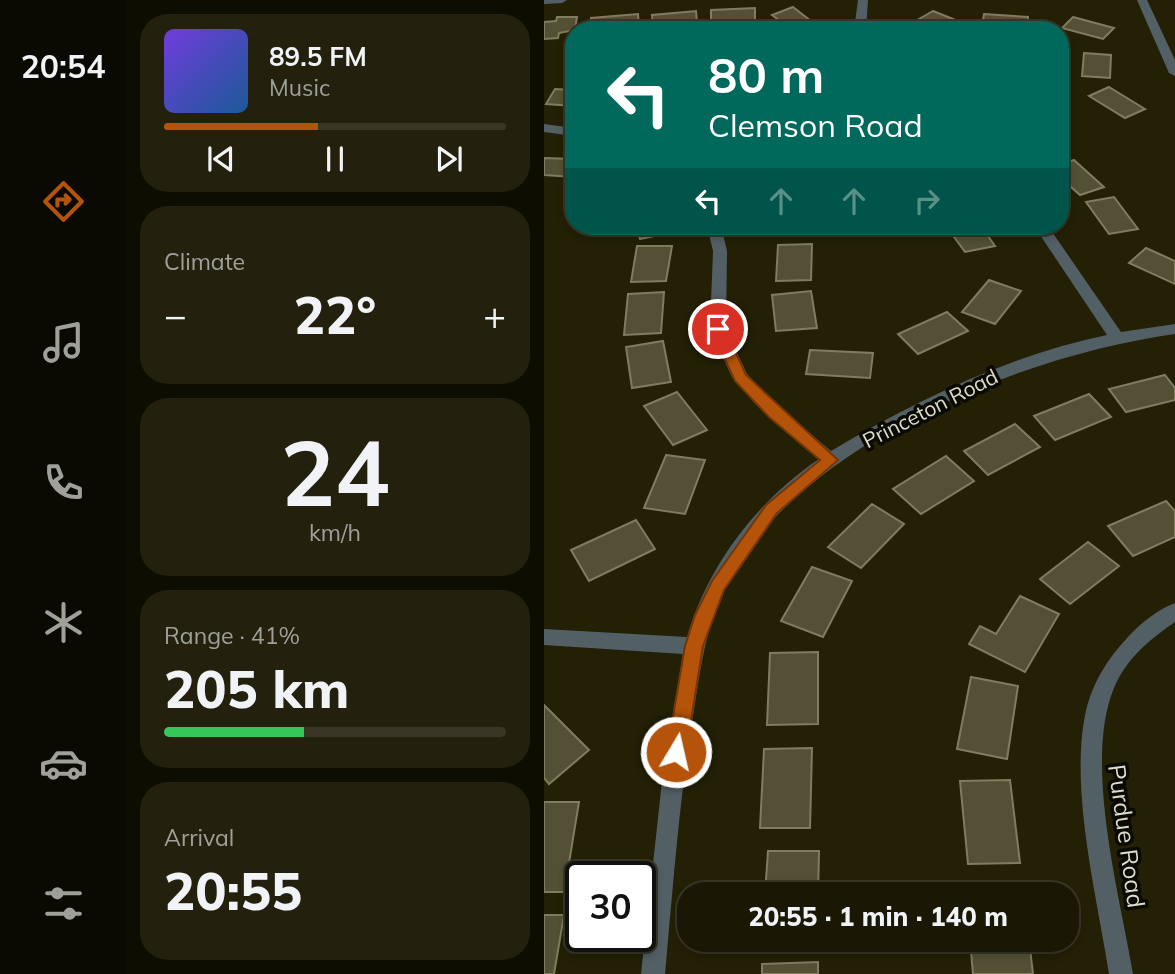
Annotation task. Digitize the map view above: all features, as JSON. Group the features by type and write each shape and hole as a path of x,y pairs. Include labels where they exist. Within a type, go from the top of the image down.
{"street":[{"path":"544,1 562,0"},
{"path":"861,21 863,0"},
{"path":"1142,0 1175,74"},
{"path":"544,128 565,131"},
{"path":"716,235 720,251 718,329 740,377 775,413 830,460"},
{"path":"1047,235 1117,338"},
{"name":"Princeton Road","path":"653,974 672,778 694,646 703,615 743,546 790,490 830,460 982,380 1049,355 1117,338 1175,329"},
{"name":"Purdue Road","path":"1121,974 1094,802 1091,727 1101,690 1115,664 1148,630 1175,611"},
{"path":"544,637 694,646"}],"building":[{"path":"793,7 811,21 780,21 772,15"},
{"path":"755,8 755,21 711,21 711,10"},
{"path":"696,11 697,21 652,21 652,15"},
{"path":"933,11 953,19 950,21 916,21"},
{"path":"638,14 639,21 591,21 591,18"},
{"path":"984,14 1028,17 1028,21 983,21"},
{"path":"557,17 577,17 576,21 565,21 565,32 559,33 558,38 544,39 544,22 556,21"},
{"path":"1073,17 1114,28 1103,39 1069,30 1069,21"},
{"path":"1084,53 1111,55 1110,78 1082,76"},
{"path":"1109,87 1145,109 1125,118 1089,96"},
{"path":"555,89 565,90 565,105 546,104"},
{"path":"544,158 565,159 565,176 544,175"},
{"path":"1074,160 1104,187 1080,195 1069,185 1069,162"},
{"path":"1114,197 1138,229 1109,234 1086,202"},
{"path":"639,235 659,235 640,239"},
{"path":"953,235 987,235 995,246 965,252"},
{"path":"812,244 811,280 776,281 778,245"},
{"path":"637,246 672,246 666,281 631,282"},
{"path":"1146,248 1175,261 1175,284 1129,263"},
{"path":"989,280 1021,291 995,324 962,312"},
{"path":"811,291 817,328 776,331 772,295"},
{"path":"664,292 661,333 624,335 628,294"},
{"path":"947,312 968,331 918,354 898,334"},
{"path":"663,341 671,382 632,388 626,347"},
{"path":"810,350 873,353 870,378 806,374"},
{"path":"1165,375 1175,388 1175,400 1126,412 1109,389"},
{"path":"677,392 707,430 673,445 644,406"},
{"path":"1089,394 1111,417 1055,440 1034,416"},
{"path":"1015,424 1040,447 988,475 964,451"},
{"path":"666,455 705,460 685,514 644,508"},
{"path":"946,456 974,481 921,514 893,489"},
{"path":"1166,501 1175,511 1175,537 1133,556 1108,526"},
{"path":"872,504 904,524 861,568 828,547"},
{"path":"636,520 655,549 589,581 571,550"},
{"path":"1088,542 1119,566 1070,604 1040,579"},
{"path":"812,567 852,581 823,637 781,621"},
{"path":"1020,596 1059,614 1025,672 969,644 980,626 996,634"},
{"path":"818,652 818,724 767,725 770,653"},
{"path":"971,677 1018,686 1007,759 957,749"},
{"path":"544,705 589,750 549,784 544,778"},
{"path":"812,748 810,828 760,828 764,749"},
{"path":"1010,780 1020,863 968,864 960,781"},
{"path":"544,802 579,802 569,861 565,861 565,892 544,892"},
{"path":"768,851 819,851 818,882 766,882"},
{"path":"544,915 564,915 554,974 544,974"},
{"path":"971,952 1030,952 1033,974 973,974"},
{"path":"818,962 818,974 762,974 762,964"}],"route":[{"path":"676,752 694,646 703,615 718,586 736,555 772,509 790,490 830,460 775,413 740,377 718,329"}]}
